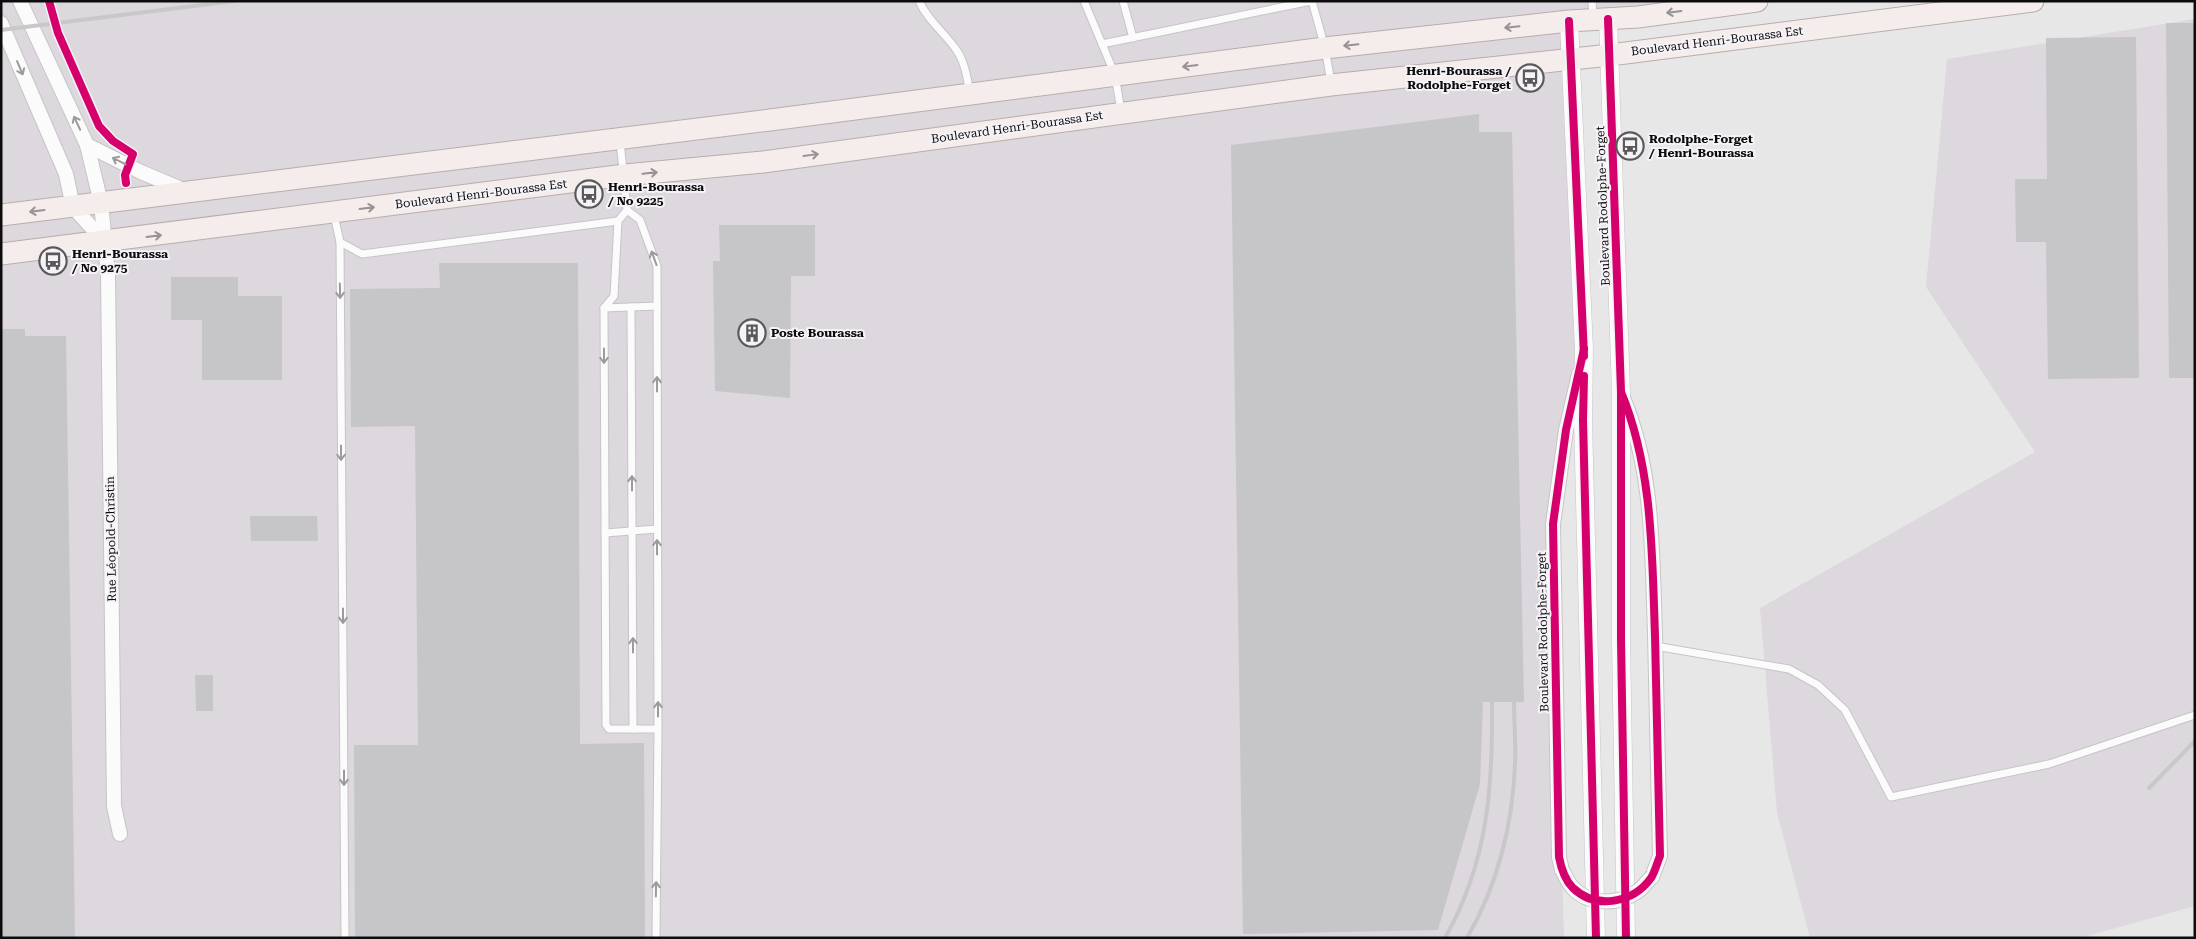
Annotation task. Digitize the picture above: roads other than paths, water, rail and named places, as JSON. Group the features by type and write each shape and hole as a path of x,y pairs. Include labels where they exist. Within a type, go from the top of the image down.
{"main road":[{"name":"Boulevard Henri-Bourassa Est","path":"1,254 103,223 186,192 1325,48 1569,21 1598,14 1757,1"},
{"name":"Boulevard Henri-Bourassa Est","path":"1,215 73,207 103,223 334,213 625,175 763,162 1331,85 1610,55 2033,1"}],"street":[{"name":"Rue Léopold-Christin","path":"20,1 87,145 103,223 108,275 114,806 120,834"},
{"name":"Boulevard Rodolphe-Forget","path":"1598,14 1610,55 1621,392 1621,640 1626,938"},
{"name":"Boulevard Rodolphe-Forget","path":"1569,21 1584,349 1583,420 1596,938"},
{"path":"1,23 66,174 73,207 89,224 103,223"},
{"path":"87,145 186,192"},
{"name":"Boulevard Rodolphe-Forget","path":"1584,349 1566,430 1553,524 1559,857 1562,870 1572,887 1586,897 1603,902 1622,900 1639,891 1652,877 1660,856 1652,542 1645,478 1631,416 1621,392"}],"lane":[{"path":"919,1 930,21 956,48 961,58 970,94"},
{"path":"1084,1 1115,75 1121,114"},
{"path":"1123,1 1132,38"},
{"path":"1102,44 1311,1 1325,48 1331,85"},
{"path":"619,138 625,175 627,210 618,220 614,296 604,308 606,726 609,729 658,729"},
{"path":"627,210 640,220 657,266 658,729 656,938"},
{"path":"334,213 340,242 345,938"},
{"path":"340,242 362,254 618,220"},
{"path":"604,308 657,306"},
{"path":"631,307 633,729"},
{"path":"605,533 657,529"},
{"path":"1655,646 1789,669 1818,685 1845,710 1891,797 2049,764 2195,715"}],"railway":[{"path":"1,30 234,1"},
{"path":"1445,938 1471,881 1485,823 1491,764 1492,702"},
{"path":"1467,938 1487,897 1502,853 1507,831 1514,786 1514,702"},
{"path":"2149,788 2195,741"}],"place":[{"name":"Henri-Bourassa / Rodolphe-Forget","path":"1530,78"},
{"name":"Rodolphe-Forget / Henri-Bourassa","path":"1630,146"},
{"name":"Henri-Bourassa / No 9225","path":"589,194"},
{"name":"Henri-Bourassa / No 9275","path":"53,261"},
{"name":"Poste Bourassa","path":"752,333"}]}
